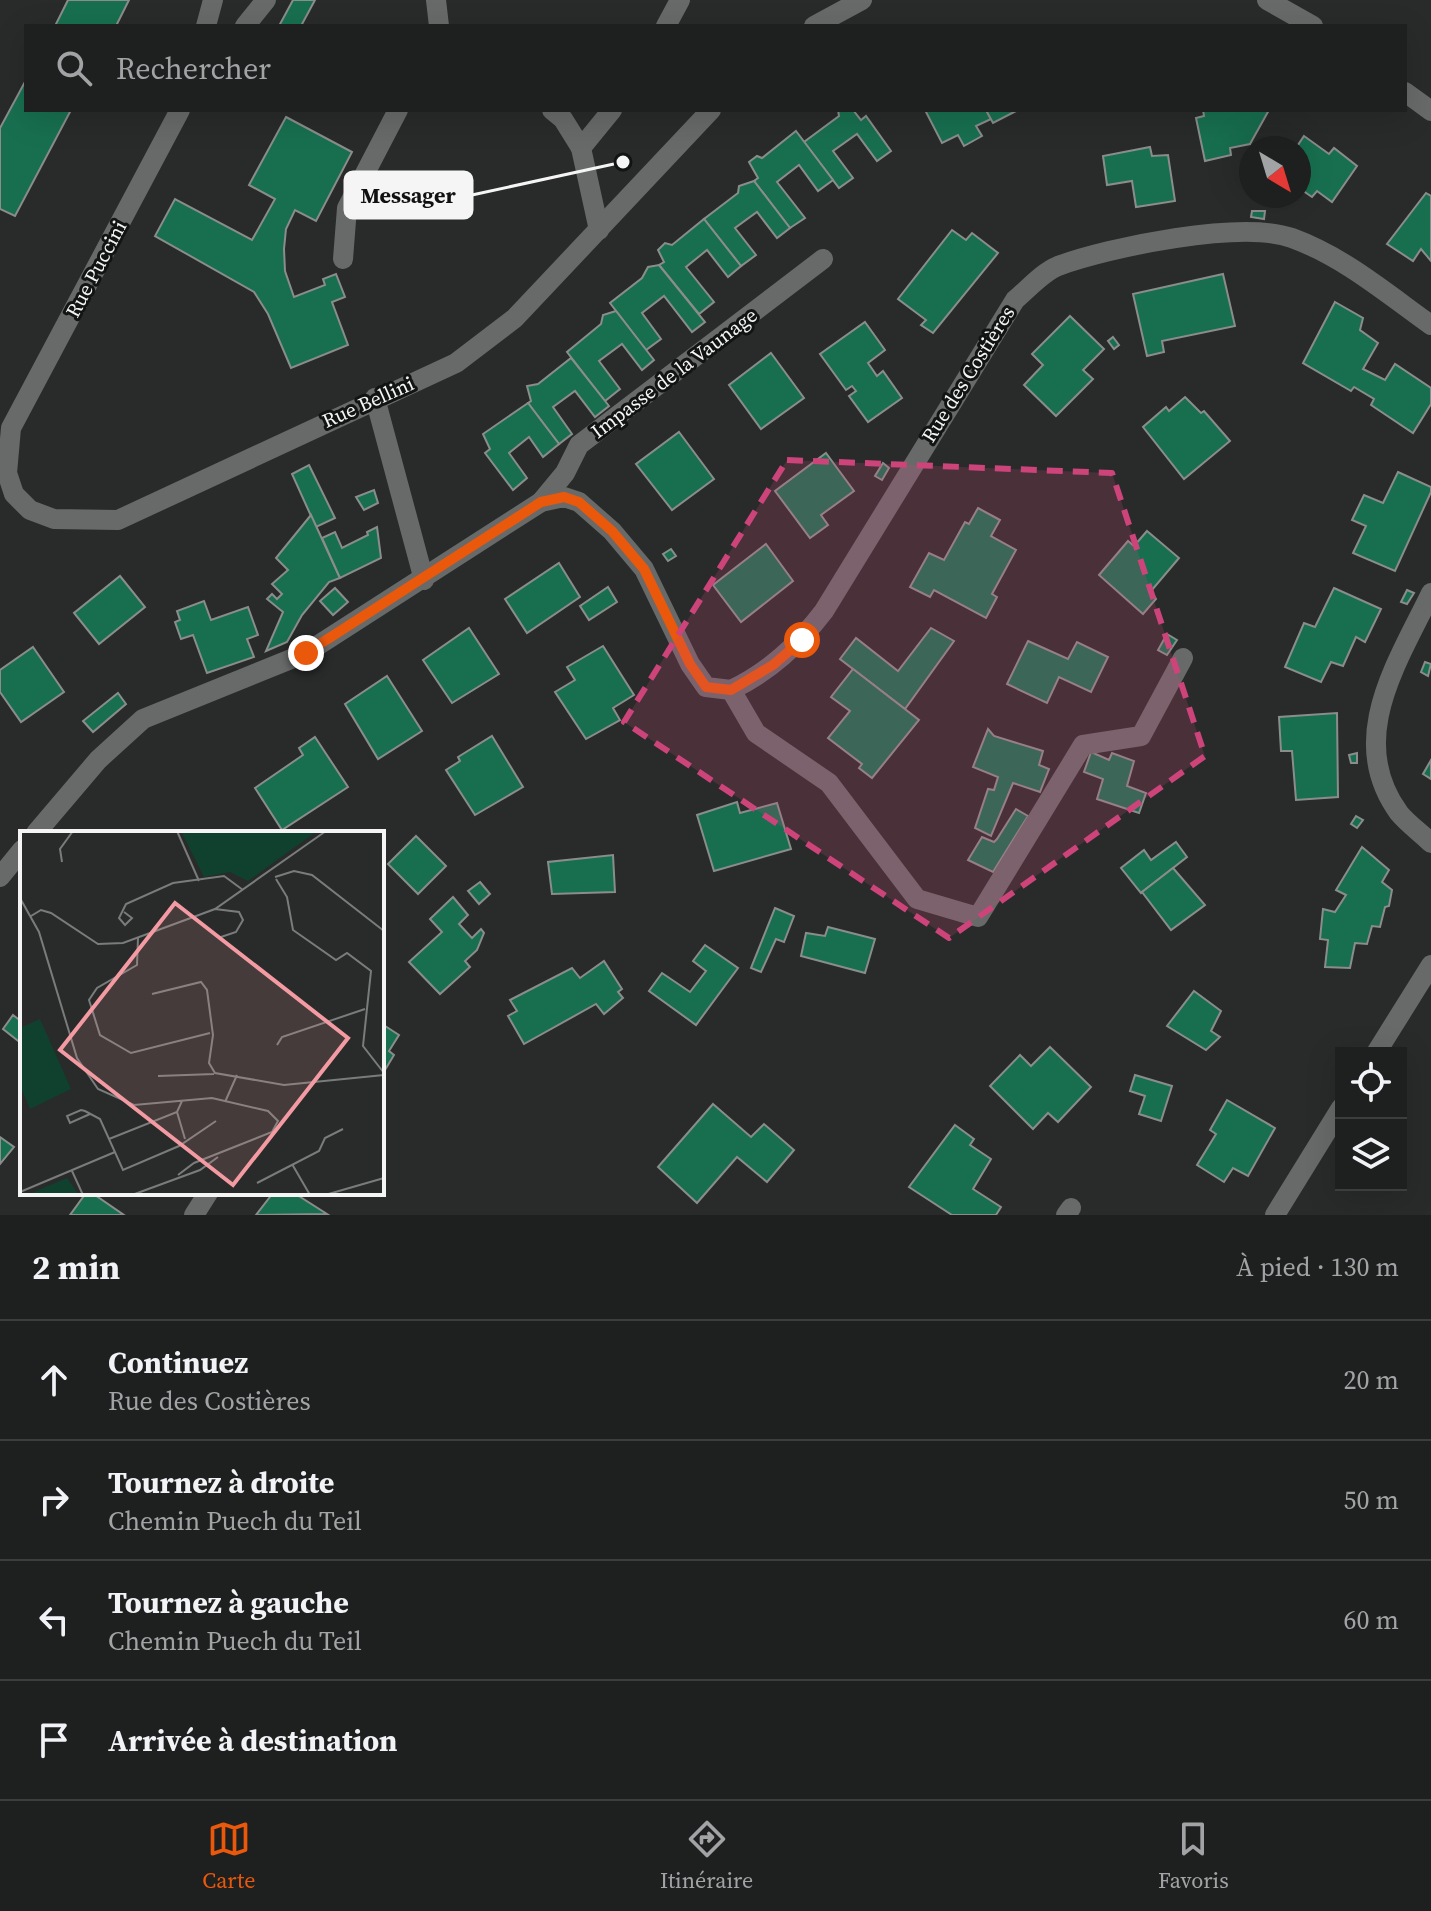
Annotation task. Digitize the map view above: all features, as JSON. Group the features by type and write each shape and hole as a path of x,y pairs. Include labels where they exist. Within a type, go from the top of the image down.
{"street":[{"path":"207,24 213,0"},
{"path":"247,24 266,0"},
{"path":"436,0 439,24"},
{"path":"667,24 680,0"},
{"path":"818,24 862,0"},
{"path":"1267,0 1309,24"},
{"path":"1407,93 1431,111"},
{"name":"Rue Puccini","path":"11,428 179,112"},
{"path":"343,259 347,208 397,112"},
{"path":"554,112 563,119 581,148 599,230"},
{"path":"581,148 610,112"},
{"name":"Rue Bellini","path":"11,428 7,473 14,494 30,510 54,519 118,520 456,363 515,318 709,112"},
{"name":"Rue des Costières","path":"731,690 773,665 802,640 824,611 1015,300 1055,267 1172,238 1242,233 1288,237 1334,256 1431,325"},
{"name":"Impasse de la Vaunage","path":"38,831 98,760 143,719 306,653 541,502 565,473 579,445 823,259"},
{"path":"375,398 424,580"},
{"path":"541,502 564,497 579,502 612,531 644,569 690,664 706,687 731,690 756,733 829,783 917,899 978,917 1083,745 1141,736 1183,658"},
{"path":"1431,593 1379,702 1377,743 1381,780 1400,814 1431,843"},
{"path":"0,877 20,852"},
{"path":"1380,1047 1431,965"},
{"path":"1275,1215 1335,1118"},
{"path":"194,1215 207,1195"}],"highlighted area":[{"path":"787,460 1112,473 1205,756 949,938 624,722"}],"building":[{"path":"68,0 129,0 117,24 56,24"},
{"path":"293,0 315,0 302,24 280,24"},
{"path":"24,84 24,112 70,112 15,216 0,209 0,128"},
{"path":"838,112 855,112 861,120 866,116 891,151 877,161 857,134 833,151 853,178 839,188 804,142 839,116"},
{"path":"926,112 987,112 991,119 976,126 982,136 964,146 958,135 942,143"},
{"path":"987,112 1014,112 993,123"},
{"path":"1203,112 1268,112 1254,136 1239,136 1239,146 1230,148 1231,155 1205,161 1196,118 1204,116"},
{"path":"286,117 352,152 316,221 295,210 286,229 284,249 285,271 294,297 325,285 323,279 336,274 345,297 332,302 348,345 291,368 268,314 254,292 155,236 175,199 252,240 275,199 249,185"},
{"path":"796,131 833,180 818,191 799,165 777,182 805,218 790,228 754,181 758,178 749,162 757,156 762,158"},
{"path":"1311,141 1329,154 1334,148 1357,166 1332,202 1317,191 1312,197"},
{"path":"1150,147 1152,156 1168,155 1175,201 1136,207 1132,181 1107,185 1103,156"},
{"path":"754,181 790,228 777,238 757,212 735,228 756,255 741,266 704,219 738,193 739,186"},
{"path":"1426,193 1431,196 1431,261 1421,249 1413,261 1387,244"},
{"path":"1252,211 1265,211 1264,219 1251,217"},
{"path":"704,219 741,266 728,277 707,250 686,267 714,302 699,314 659,265 664,262 658,250 665,243 672,245"},
{"path":"952,230 966,240 972,233 998,253 933,333 921,325 926,320 898,299"},
{"path":"659,265 705,322 692,332 664,296 642,313 661,339 646,350 610,303 642,278 648,267"},
{"path":"1223,274 1235,326 1162,341 1164,352 1147,356 1133,294"},
{"path":"1335,302 1363,318 1360,330 1378,343 1363,369 1385,380 1395,364 1431,388 1431,404 1413,433 1371,405 1374,399 1354,387 1351,391 1303,363"},
{"path":"616,311 654,360 642,370 622,344 599,361 620,389 605,401 567,352 601,324 603,315"},
{"path":"1070,316 1104,349 1083,370 1093,379 1056,416 1024,385 1043,365 1032,354"},
{"path":"865,322 885,350 868,363 877,376 883,371 902,398 868,422 849,396 856,391 852,386 846,390 820,354"},
{"path":"1113,337 1119,345 1114,349 1108,341"},
{"path":"771,353 804,398 761,429 729,385"},
{"path":"571,358 609,406 595,417 575,391 553,407 572,434 559,444 528,403 531,401 527,386 538,384"},
{"path":"1185,397 1201,413 1204,411 1230,441 1184,479 1143,427 1166,407 1169,411"},
{"path":"528,403 559,444 543,457 529,437 509,453 527,478 513,490 485,453 490,449 483,434"},
{"path":"679,432 714,479 672,510 636,464"},
{"path":"826,453 854,491 821,515 828,525 810,538 775,491"},
{"path":"883,463 889,468 882,480 875,476"},
{"path":"309,465 335,518 316,527 292,474"},
{"path":"1398,472 1431,487 1431,492 1395,571 1353,553 1366,526 1352,520 1364,495 1383,503"},
{"path":"374,490 378,503 364,510 356,497"},
{"path":"978,508 1000,520 991,536 1016,550 992,594 997,597 986,618 934,590 930,597 910,587 929,553 944,560 965,522 969,524"},
{"path":"311,515 340,578 329,582 302,615 287,642 266,651 283,612 267,599 272,594 277,599 282,594 272,584 288,570 276,558"},
{"path":"377,527 381,558 340,578 322,538 335,532 342,548"},
{"path":"1147,531 1179,558 1151,591 1156,599 1143,614 1099,575 1128,541 1134,546"},
{"path":"766,544 793,581 741,622 713,585"},
{"path":"671,549 676,556 668,561 663,554"},
{"path":"559,563 580,597 527,633 505,599"},
{"path":"120,576 145,607 99,644 74,613"},
{"path":"608,587 617,602 589,620 580,606"},
{"path":"335,588 348,602 333,615 320,601"},
{"path":"1334,588 1381,609 1365,642 1356,637 1343,666 1331,662 1321,682 1285,667 1304,623 1315,627"},
{"path":"1407,590 1414,593 1407,604 1401,602"},
{"path":"204,601 211,620 248,607 258,635 247,639 254,657 207,673 193,635 181,639 175,622 180,620 177,611"},
{"path":"469,628 499,674 452,703 423,660"},
{"path":"931,628 954,641 905,709 840,659 856,638 898,671"},
{"path":"1167,634 1177,640 1167,655 1158,650"},
{"path":"1028,641 1068,659 1077,642 1108,657 1091,692 1059,677 1047,703 1007,684"},
{"path":"603,646 634,695 613,708 620,720 586,739 555,692 575,680 567,667"},
{"path":"33,647 64,692 21,722 0,692 0,670"},
{"path":"1425,662 1431,664 1428,676 1421,672"},
{"path":"853,669 919,720 872,778 859,768 862,764 828,738 850,711 831,697"},
{"path":"387,676 422,731 378,759 345,704"},
{"path":"118,693 126,704 93,732 83,721"},
{"path":"1337,713 1338,797 1296,800 1292,751 1281,751 1279,717"},
{"path":"988,729 994,736 1043,751 1039,765 1049,769 1040,792 1013,783 991,836 975,828 988,789 994,790 998,777 973,767"},
{"path":"492,736 523,787 475,815 446,770 460,761 458,757"},
{"path":"315,737 348,787 282,830 255,788 303,755 299,748"},
{"path":"1091,752 1109,760 1112,753 1134,761 1127,786 1146,793 1139,813 1097,799 1103,779 1084,772"},
{"path":"1357,753 1357,763 1351,763 1349,755"},
{"path":"1431,760 1431,779 1423,774"},
{"path":"737,802 740,813 777,803 791,849 714,871 697,815"},
{"path":"1016,809 1028,816 993,872 968,860 982,837 994,842 997,839"},
{"path":"1356,816 1363,820 1357,828 1351,824"},
{"path":"416,836 446,866 418,894 388,864"},
{"path":"1176,842 1187,857 1141,893 1121,868 1144,850 1151,860"},
{"path":"1362,847 1389,870 1382,882 1392,890 1389,906 1385,907 1380,927 1372,926 1367,944 1355,943 1350,968 1325,967 1328,940 1320,939 1323,909 1335,912 1346,895 1336,890"},
{"path":"613,855 615,892 552,894 548,862"},
{"path":"1173,868 1205,905 1171,930 1142,892"},
{"path":"480,882 490,894 479,904 468,891"},
{"path":"453,897 468,915 459,924 472,938 481,929 484,933 477,950 465,961 470,967 440,994 409,962 442,932 430,919"},
{"path":"775,908 794,916 784,942 776,939 761,972 751,968"},
{"path":"828,927 875,939 865,973 801,956 806,933 825,936"},
{"path":"705,945 738,968 696,1025 649,991 662,973 690,992 706,971 693,961"},
{"path":"604,961 622,989 618,992 623,998 604,1014 596,1004 524,1044 508,1016 517,1011 510,1000 572,968 580,978"},
{"path":"1194,991 1221,1011 1211,1031 1220,1037 1206,1050 1167,1026"},
{"path":"13,1015 20,1020 20,1042 3,1029"},
{"path":"384,1025 399,1035 389,1051 394,1055 384,1072"},
{"path":"1050,1047 1091,1087 1058,1122 1048,1113 1033,1129 990,1086 1020,1055 1031,1066"},
{"path":"1135,1075 1172,1086 1161,1121 1139,1114 1145,1096 1130,1091"},
{"path":"1227,1100 1275,1128 1248,1176 1233,1168 1224,1182 1197,1165 1216,1134 1210,1130"},
{"path":"713,1104 751,1137 764,1124 794,1150 767,1182 737,1157 697,1203 658,1167"},
{"path":"955,1125 974,1139 970,1145 991,1159 973,1189 1001,1207 996,1215 952,1215 909,1187"},
{"path":"0,1137 14,1147 0,1164"},
{"path":"85,1195 95,1195 124,1215 70,1215"},
{"path":"271,1195 297,1195 327,1214 256,1215"}],"place":[{"name":"Messager","path":"623,162"}],"route":[{"path":"306,653 541,502 564,497 579,502 612,531 644,569 690,664 706,687 731,690 752,680 802,640"}]}
